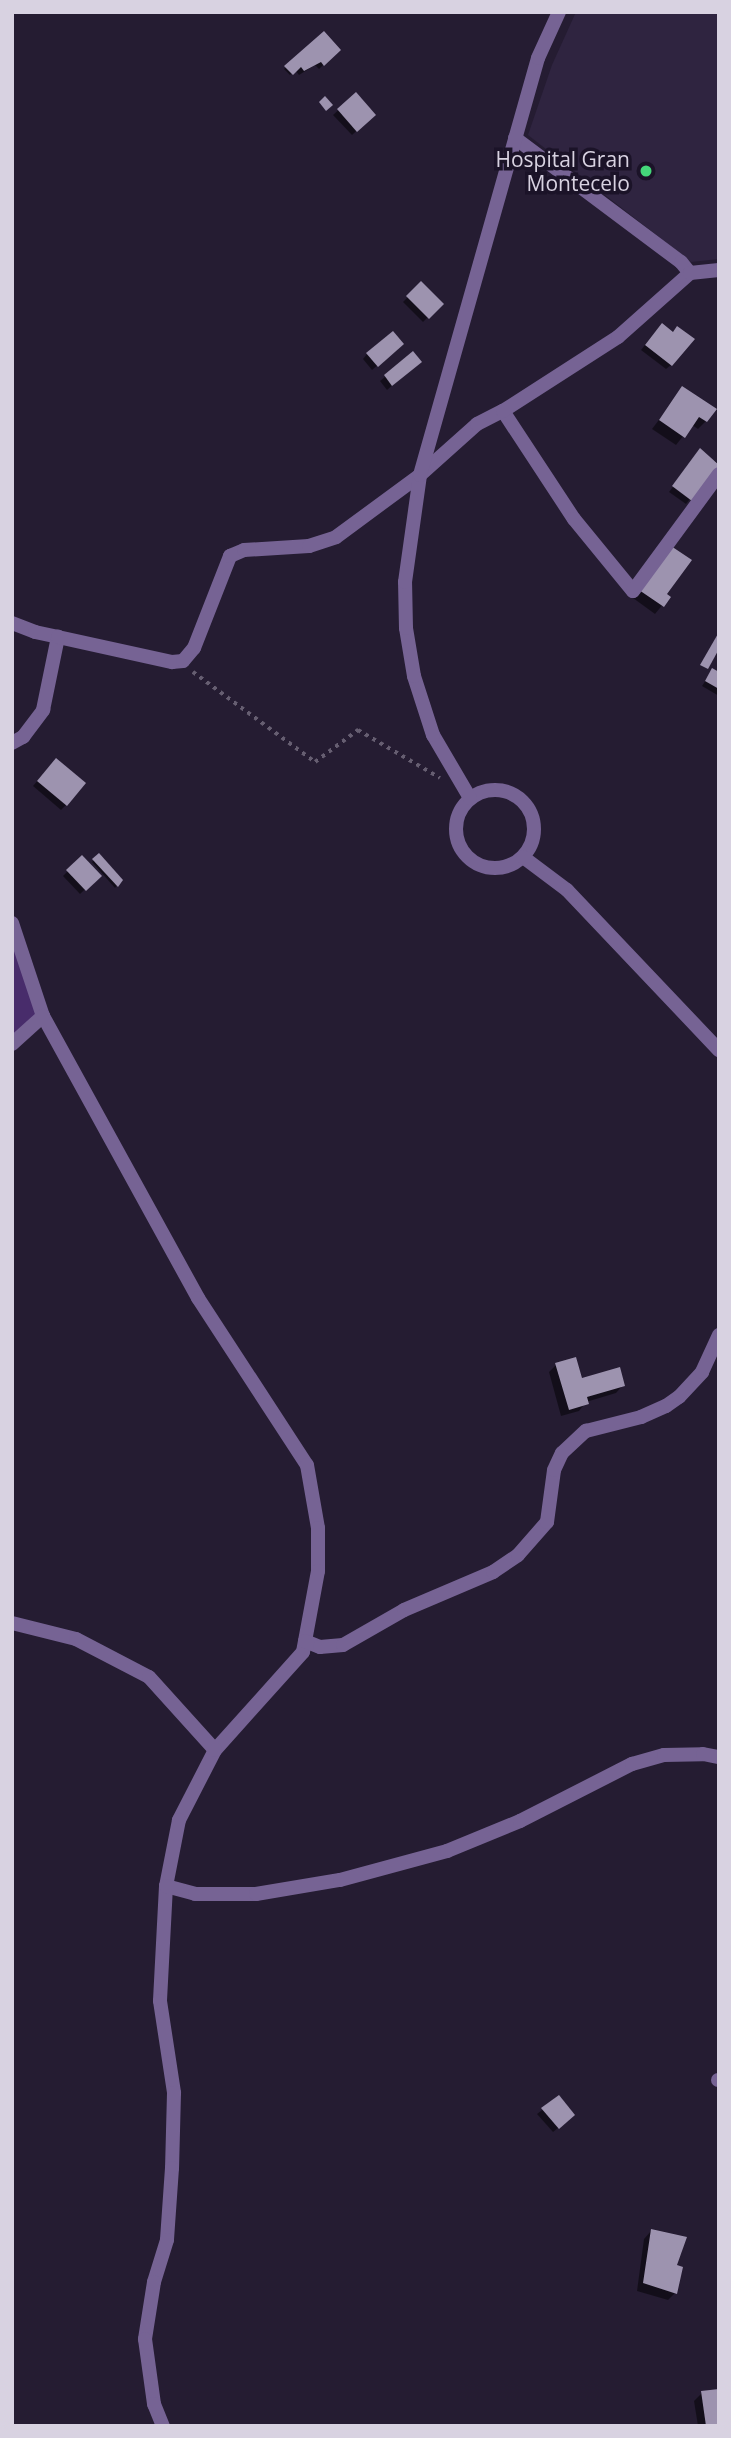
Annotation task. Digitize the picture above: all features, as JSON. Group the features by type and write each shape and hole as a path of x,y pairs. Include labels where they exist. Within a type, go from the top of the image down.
{"street":[{"path":"470,798 433,735 414,676 406,628 405,582 420,475 538,58 559,12"},
{"path":"515,138 681,262 690,273"},
{"path":"12,623 34,632 172,662 183,661 194,648 230,556 244,550 309,546 336,537 420,475 477,424 503,411 618,337 690,273 719,270"},
{"path":"503,411 574,519 633,591 719,474"},
{"path":"12,743 23,737 43,710 58,637"},
{"path":"495,790 519,798 533,820 530,846 523,856 500,867 476,863 466,855 459,844 457,819 470,798 495,790"},
{"path":"523,856 566,890 719,1050"},
{"path":"12,923 43,1016 198,1297 307,1465 318,1528 318,1571 303,1653 215,1750 179,1820 166,1886 160,2001 174,2093 172,2168 167,2241 154,2282 145,2339 154,2404 163,2426"},
{"path":"12,1044 43,1016"},
{"path":"305,1642 320,1647 343,1645 404,1610 493,1572 518,1555 547,1522 554,1470 562,1453 586,1432 641,1416 679,1397 702,1372 719,1335"},
{"path":"12,1623 76,1639 149,1677 215,1750"},
{"path":"166,1886 195,1895 256,1894 340,1880 447,1851 520,1821 632,1764 664,1755 703,1754 719,1757"}],"path":[{"path":"183,661 191,671 315,762 358,730 442,779"}],"shaded area":[{"name":"Hospital Gran Montecelo","path":"576,12 719,12 719,259 691,262 528,135 552,65"},
{"path":"12,923 43,1016 12,1046"}],"building":[{"path":"324,31 341,50 324,66 321,62 304,71 301,67 293,75 284,66"},
{"path":"356,92 376,115 357,132 337,109"},
{"path":"325,96 333,105 326,111 319,102"},
{"path":"421,281 444,304 429,319 406,296"},
{"path":"662,323 673,332 677,326 695,339 672,366 645,345"},
{"path":"393,331 404,344 378,367 366,353"},
{"path":"413,351 422,362 392,386 384,375"},
{"path":"682,386 717,409 707,422 699,417 685,438 659,420"},
{"path":"700,448 719,465 692,501 672,486"},
{"path":"671,546 692,560 667,594 671,597 664,607 639,590"},
{"path":"719,632 719,649 708,669 700,665"},
{"path":"712,668 719,672 719,689 705,681"},
{"path":"56,758 86,783 67,806 37,781"},
{"path":"99,853 123,880 118,887 92,859"},
{"path":"82,855 102,876 86,891 66,870"},
{"path":"576,1357 582,1378 620,1367 625,1386 587,1397 589,1404 569,1410 555,1363"},
{"path":"559,2095 575,2115 559,2129 541,2108"},
{"path":"651,2229 687,2237 677,2265 683,2267 677,2294 643,2283"},
{"path":"719,2389 719,2426 706,2426 701,2391"}],"place":[{"name":"Hospital Gran Montecelo","path":"646,171"}]}
